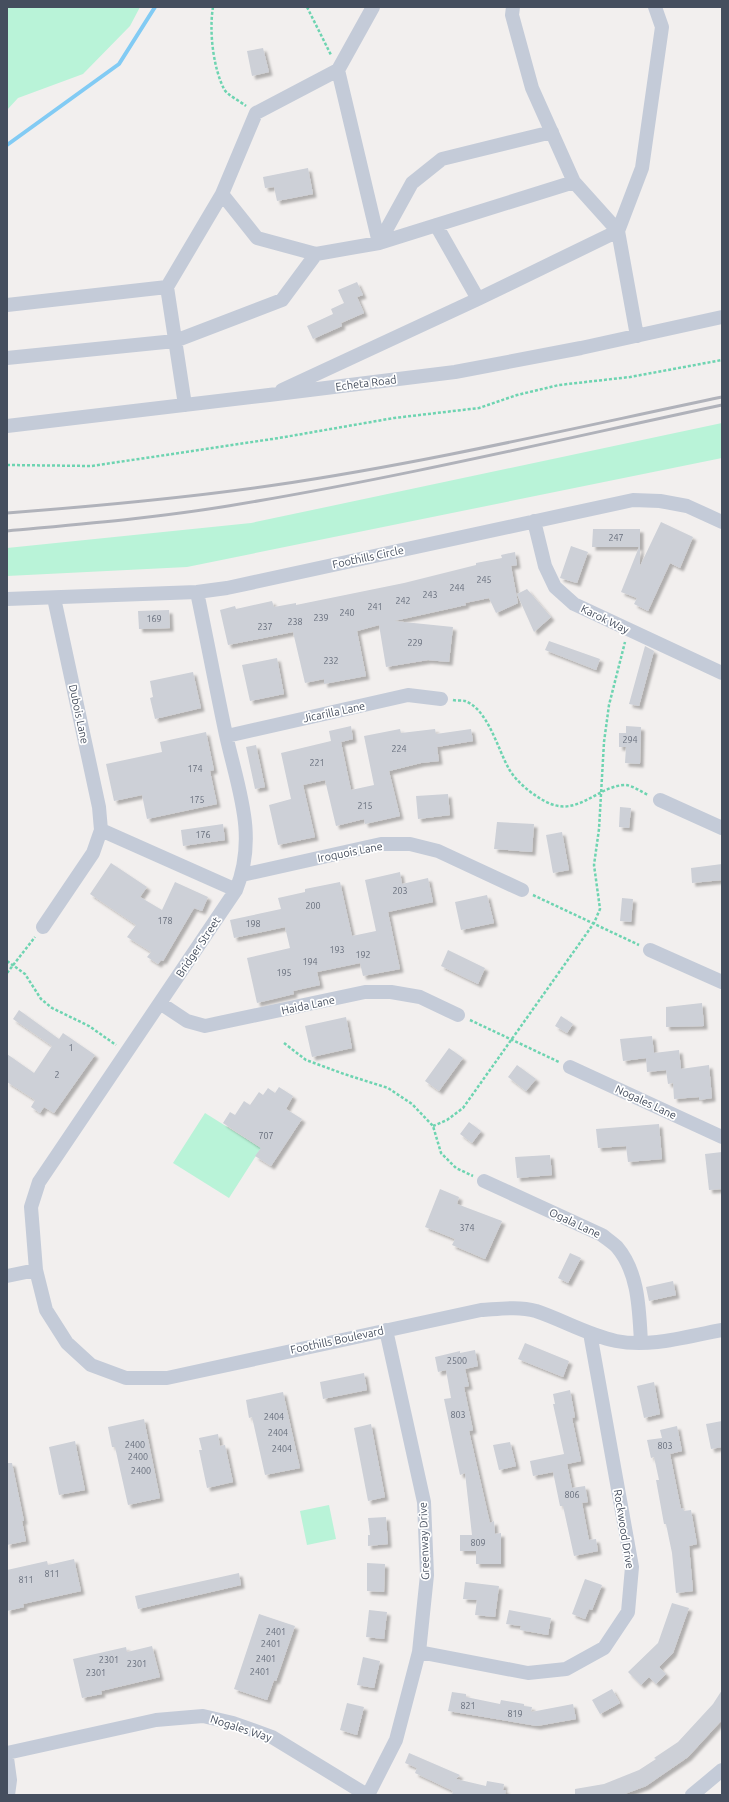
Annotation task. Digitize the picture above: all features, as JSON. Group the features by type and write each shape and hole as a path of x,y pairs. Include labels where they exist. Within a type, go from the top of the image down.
{"street":[{"path":"185,405 167,287 222,194 256,113 338,70 374,7"},
{"path":"513,7 512,15 532,88 574,182 618,231"},
{"path":"637,336 618,231 642,168 662,26 655,7"},
{"path":"338,70 379,242"},
{"path":"379,242 412,183 442,159 552,132"},
{"path":"222,194 258,238 316,254 379,242 574,182"},
{"path":"436,225 478,299"},
{"path":"269,396 478,299 618,231"},
{"path":"7,358 175,341 282,300 316,254"},
{"path":"7,305 167,287"},
{"name":"Echeta Road","path":"7,426 269,396 455,372 637,336 722,317"},
{"name":"Foothills Circle","path":"7,599 197,592 227,588 633,500 660,501 687,506 722,522"},
{"name":"Karok Way","path":"534,521 545,566 555,587 574,604 722,673"},
{"name":"Bridger Street","path":"36,1270 31,1207 39,1182 236,890 242,875 247,845 244,811 226,736 197,592"},
{"name":"Dubois Lane","path":"43,927 93,853 101,830 99,807 54,598"},
{"name":"Jicarilla Lane","path":"226,736 408,695 441,699"},
{"path":"660,800 722,828"},
{"path":"101,830 236,890"},
{"name":"Iroquois Lane","path":"242,875 381,844 410,844 438,851 522,890"},
{"path":"650,950 722,982"},
{"name":"Haida Lane","path":"160,1003 187,1021 205,1026 365,992 391,992 420,997 458,1015"},
{"name":"Nogales Lane","path":"570,1067 722,1137"},
{"name":"Ogala Lane","path":"484,1181 602,1235 616,1247 628,1265 636,1290 641,1342"},
{"path":"7,1276 36,1270"},
{"name":"Foothills Boulevard","path":"36,1270 46,1310 68,1343 91,1365 126,1378 167,1378 481,1310 510,1308 535,1311 590,1333 617,1341 662,1341 722,1330"},
{"name":"Greenway Drive","path":"368,1795 396,1740 419,1652 427,1575 424,1502 386,1330"},
{"name":"Rockwood Drive","path":"419,1652 528,1673 566,1669 604,1648 628,1612 632,1567 590,1333"},
{"name":"Nogales Way","path":"7,1753 156,1720 203,1716 233,1723 272,1737 368,1795"},
{"path":"7,1758 10,1780 8,1795"},
{"path":"692,1795 722,1770"}],"path":[{"path":"213,7 213,56 224,90 256,113"},
{"path":"307,7 338,70"},
{"path":"7,465 100,465 279,438 394,418 479,408 516,395 559,385 630,377 722,360"},
{"path":"433,1126 447,1120 463,1108 594,923 600,910 594,865 599,829 608,705 627,630"},
{"path":"441,699 464,701 473,706 484,719 510,770 536,795 551,804 566,807 580,804 614,787 627,785 660,800"},
{"path":"522,890 650,950"},
{"path":"7,972 43,927"},
{"path":"7,961 25,974 41,999 52,1008 90,1026 126,1052"},
{"path":"458,1015 513,1039 570,1067"},
{"path":"284,1043 306,1060 388,1088 412,1104 433,1126 441,1153 456,1168 484,1181"}],"green space":[{"path":"7,7 140,7 130,26 83,74 18,98 7,110"},
{"path":"722,423 722,458 187,567 7,576 7,548 251,523"},
{"path":"205,1113 261,1148 229,1198 173,1163"},
{"path":"329,1505 336,1539 307,1545 300,1511"}],"building":[{"path":"263,48 269,72 252,76 247,51"},
{"path":"308,168 313,194 277,201 274,187 265,188 263,177"},
{"path":"357,282 363,295 357,297 364,313 341,323 342,326 313,339 307,326 333,314 331,309 344,303 338,290"},
{"path":"661,522 693,537 680,568 670,563 648,611 634,604 637,598 621,592 639,547 592,547 593,529 640,529 640,566"},
{"path":"571,546 588,552 577,583 560,578"},
{"path":"515,552 517,565 511,566 518,603 496,613 489,598 465,603 466,605 394,621 453,627 449,662 428,660 386,667 379,625 357,631 366,676 324,684 324,679 305,683 293,632 228,645 220,610 235,606 236,609 272,601 274,607 296,603 296,605 404,583 476,565 476,563 502,558 501,555"},
{"path":"527,589 551,617 534,632 517,594"},
{"path":"169,610 170,628 139,629 138,611"},
{"path":"549,641 600,659 596,670 545,650"},
{"path":"645,646 654,651 639,706 629,704"},
{"path":"277,658 284,694 250,701 242,665"},
{"path":"193,672 201,708 155,719 150,698 153,697 150,681"},
{"path":"351,726 353,739 341,742 351,790 374,785 364,736 400,729 401,733 435,729 436,734 471,729 473,741 437,747 439,761 421,763 389,771 400,816 365,824 364,819 336,826 325,780 303,785 315,837 278,845 269,805 291,799 281,753 331,741 329,731"},
{"path":"626,726 641,727 640,764 625,763 626,747 619,747 619,733 626,733"},
{"path":"206,732 214,770 210,771 217,804 147,819 142,795 114,801 106,764 162,752 160,742"},
{"path":"256,745 265,787 255,789 246,747"},
{"path":"448,794 450,815 418,819 416,796"},
{"path":"620,807 631,808 629,828 619,827"},
{"path":"497,822 534,824 532,852 494,849"},
{"path":"223,824 225,840 183,846 181,830"},
{"path":"562,832 569,870 553,873 546,835"},
{"path":"111,863 147,887 140,897 162,910 175,882 208,897 202,911 194,908 163,961 161,960 158,964 147,957 151,952 127,937 136,925 90,894"},
{"path":"722,864 722,880 692,883 691,868"},
{"path":"400,872 402,884 428,878 433,902 388,912 400,969 363,976 360,963 317,972 320,985 293,991 294,994 257,1003 247,958 290,948 285,927 234,938 230,920 281,909 278,898 305,892 305,889 340,882 352,936 376,931 365,880"},
{"path":"487,895 494,923 461,930 455,902"},
{"path":"622,898 633,899 631,922 620,921"},
{"path":"448,950 485,968 478,984 441,966"},
{"path":"702,1003 704,1026 666,1027 666,1007"},
{"path":"19,1010 59,1039 63,1033 95,1055 54,1113 44,1107 40,1113 31,1107 35,1100 7,1082 7,1054 34,1073 52,1046 13,1019"},
{"path":"561,1016 573,1024 567,1033 555,1026"},
{"path":"346,1017 352,1048 312,1057 305,1026"},
{"path":"652,1036 654,1053 679,1050 681,1069 709,1065 712,1098 699,1100 699,1097 674,1099 673,1083 668,1084 666,1070 647,1072 646,1058 623,1061 620,1039"},
{"path":"449,1048 463,1058 439,1091 425,1081"},
{"path":"517,1065 536,1079 526,1091 508,1077"},
{"path":"279,1087 293,1096 286,1109 302,1119 271,1166 255,1156 261,1148 223,1123 230,1112 235,1115 244,1101 250,1105 259,1092 263,1095 268,1088 275,1093"},
{"path":"469,1122 481,1131 472,1143 460,1134"},
{"path":"659,1124 662,1159 628,1162 626,1146 598,1148 596,1129"},
{"path":"722,1152 722,1189 709,1190 705,1154"},
{"path":"550,1155 552,1175 517,1178 515,1157"},
{"path":"440,1189 459,1197 457,1204 502,1221 485,1259 452,1245 455,1239 425,1227"},
{"path":"570,1253 581,1258 568,1283 558,1278"},
{"path":"673,1281 676,1295 649,1301 646,1287"},
{"path":"525,1343 569,1361 563,1377 518,1359"},
{"path":"475,1350 478,1366 465,1369 469,1386 464,1387 473,1430 469,1431 490,1523 494,1521 495,1534 501,1533 501,1564 476,1564 476,1551 460,1551 460,1535 472,1535 465,1473 460,1475 444,1399 451,1398 446,1370 438,1372 435,1357 460,1351 460,1353"},
{"path":"364,1373 367,1390 323,1399 320,1382"},
{"path":"654,1382 660,1414 644,1418 637,1386"},
{"path":"570,1390 575,1417 572,1418 581,1461 567,1464 572,1488 585,1486 588,1502 582,1503 589,1540 596,1539 598,1551 574,1556 563,1506 560,1506 553,1472 533,1476 530,1461 564,1454 553,1404 555,1404 553,1394"},
{"path":"283,1392 300,1468 265,1475 252,1417 249,1418 246,1400"},
{"path":"144,1419 160,1498 128,1505 115,1447 112,1447 108,1427"},
{"path":"722,1421 722,1447 711,1449 706,1424"},
{"path":"371,1424 385,1497 368,1501 354,1428"},
{"path":"677,1426 682,1451 670,1454 681,1509 683,1508 684,1511 691,1510 697,1544 689,1546 693,1591 676,1593 672,1553 666,1524 664,1524 656,1480 659,1480 654,1457 651,1458 647,1440 662,1438 660,1430"},
{"path":"218,1434 220,1446 225,1445 233,1482 207,1488 199,1450 202,1450 199,1438"},
{"path":"75,1441 85,1490 59,1495 49,1447"},
{"path":"510,1442 516,1466 499,1470 493,1445"},
{"path":"7,1463 12,1463 24,1521 22,1521 26,1541 7,1545"},
{"path":"386,1517 388,1544 368,1546 368,1535 370,1535 368,1518"},
{"path":"74,1559 81,1591 23,1604 24,1607 7,1611 7,1570 47,1561 48,1565"},
{"path":"367,1563 385,1564 384,1592 367,1591"},
{"path":"239,1573 241,1585 138,1609 135,1596"},
{"path":"585,1579 602,1585 592,1610 589,1609 585,1619 572,1614"},
{"path":"465,1582 499,1586 495,1617 475,1615 477,1600 463,1599"},
{"path":"672,1603 689,1608 673,1653 659,1667 666,1674 656,1684 649,1677 641,1685 628,1672 658,1643"},
{"path":"369,1610 387,1612 384,1639 366,1637"},
{"path":"509,1610 551,1618 548,1635 520,1630 521,1626 506,1624"},
{"path":"259,1614 295,1626 276,1681 274,1680 267,1700 234,1689"},
{"path":"152,1646 160,1677 101,1691 102,1694 82,1698 73,1659 126,1647 127,1652"},
{"path":"363,1657 380,1661 374,1688 357,1685"},
{"path":"612,1689 620,1703 600,1714 592,1700"},
{"path":"722,1690 722,1720 688,1757 646,1786 622,1795 575,1795 575,1789 604,1784 639,1770 656,1759 654,1758 678,1742 713,1704"},
{"path":"452,1692 466,1694 466,1697 500,1704 501,1700 524,1704 524,1706 532,1707 531,1712 573,1704 576,1719 537,1726 448,1711"},
{"path":"347,1703 364,1707 357,1735 340,1730"},
{"path":"409,1753 460,1775 456,1779 486,1786 487,1781 504,1784 503,1790 506,1790 505,1795 452,1795 453,1791 415,1773 417,1768 405,1763"}],"waterway":[{"path":"7,145 119,64 155,7"}],"railway":[{"path":"7,513 175,498 242,490 331,476 443,456 722,397"},
{"path":"7,531 173,514 228,506 352,484 722,405"}]}
